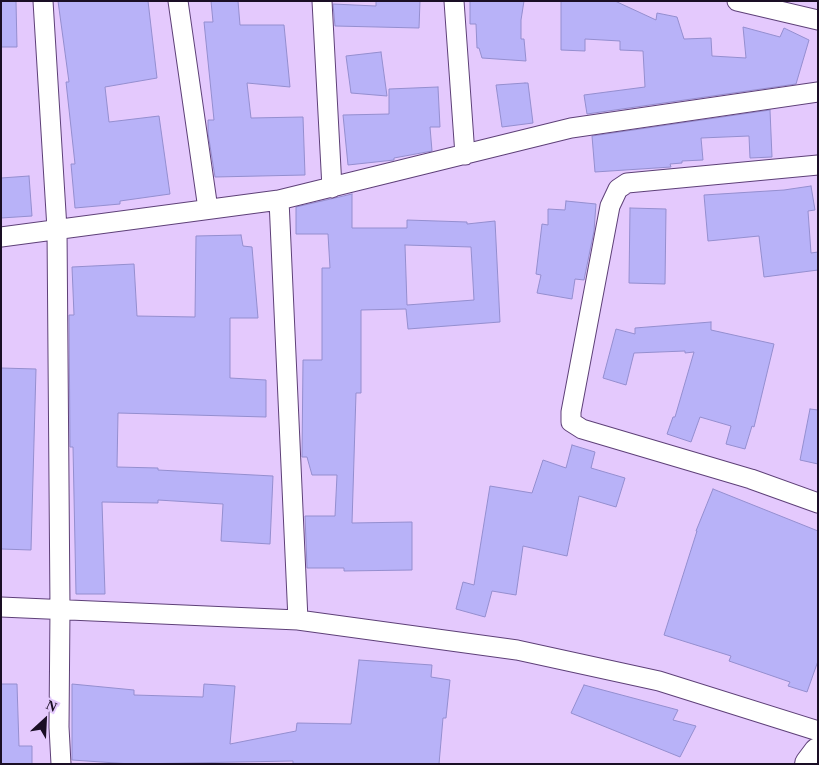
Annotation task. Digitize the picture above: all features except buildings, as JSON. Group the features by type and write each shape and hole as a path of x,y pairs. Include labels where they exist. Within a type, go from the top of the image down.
{"main road":[{"path":"809,764 816,731"}],"street":[{"path":"43,1 57,229 59,727 61,764"},
{"path":"178,1 208,209"},
{"path":"322,1 332,188"},
{"path":"454,1 465,155"},
{"path":"736,1 818,20"},
{"path":"1,238 280,200 571,128 818,92"},
{"path":"818,165 627,183 618,189 610,206 571,412 571,422 582,429 751,479 818,503"},
{"path":"280,200 298,620"},
{"path":"1,607 298,620 526,652 659,681 816,731"}]}
